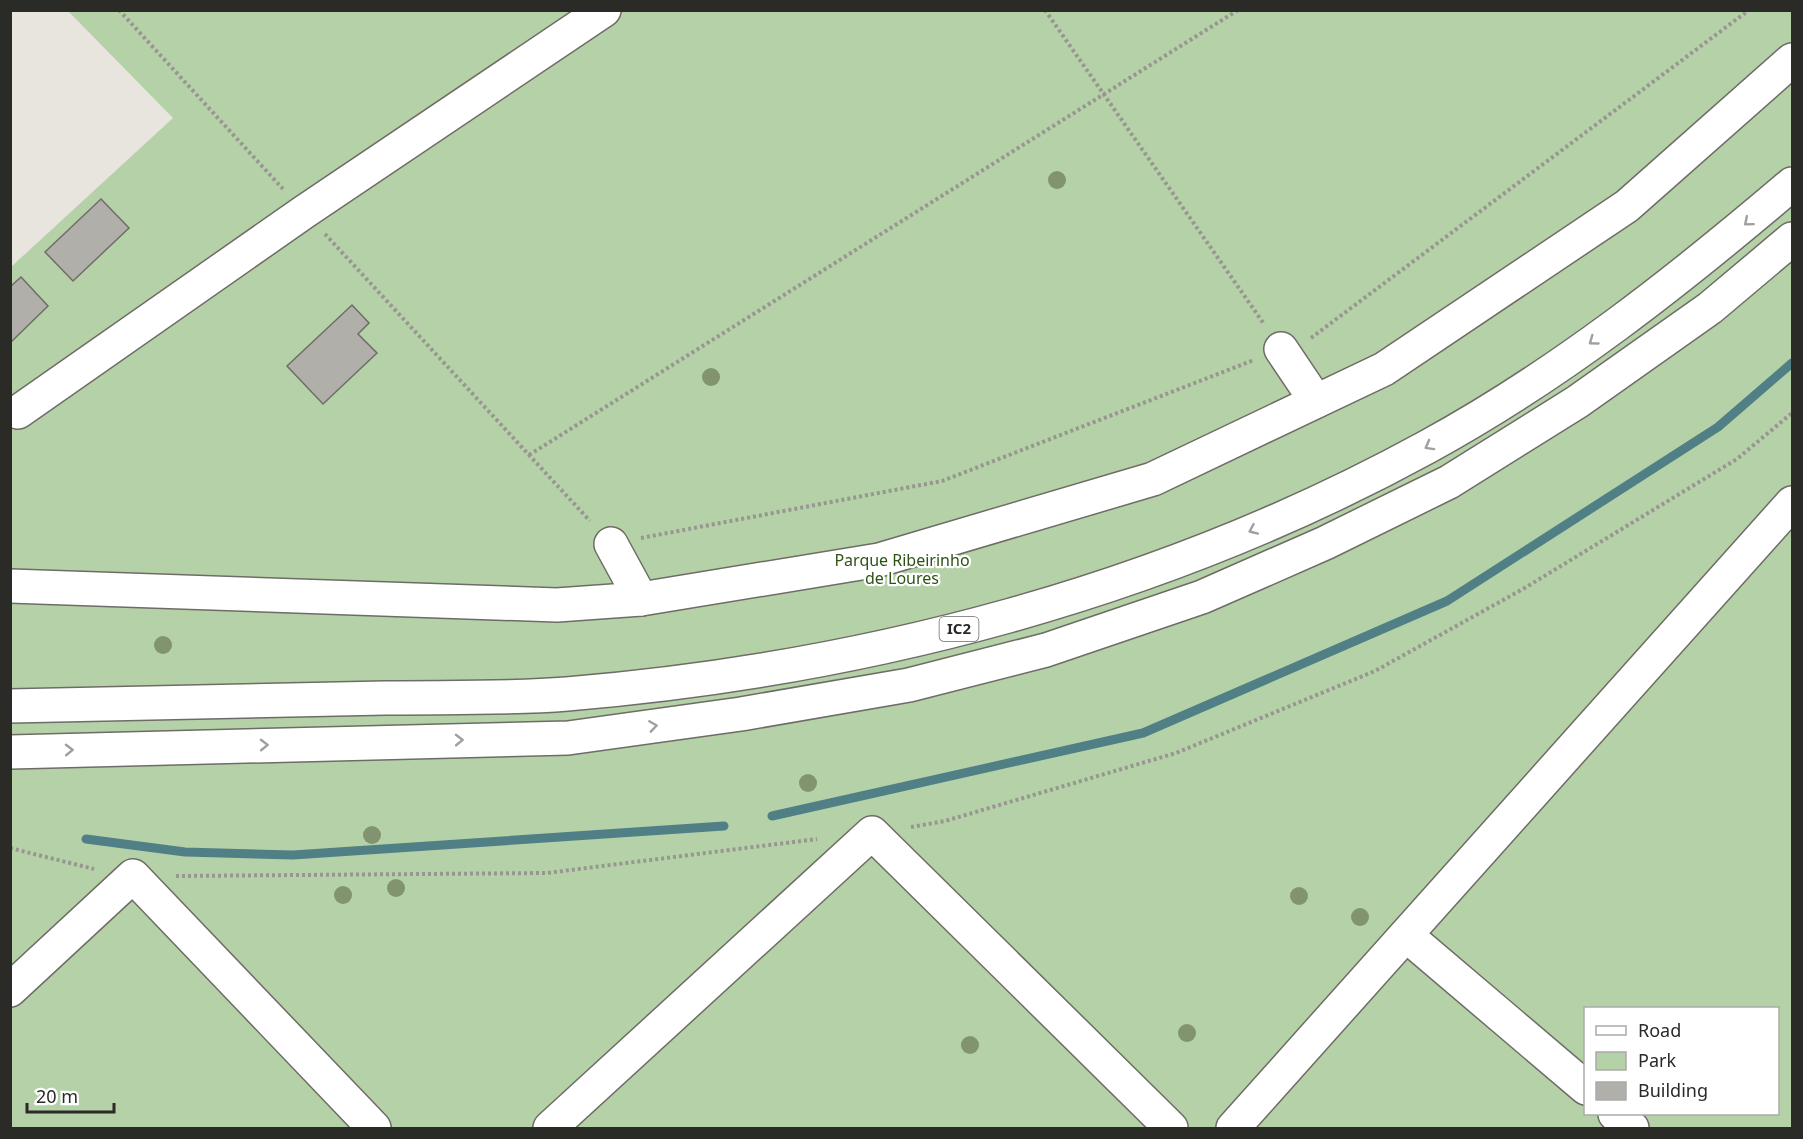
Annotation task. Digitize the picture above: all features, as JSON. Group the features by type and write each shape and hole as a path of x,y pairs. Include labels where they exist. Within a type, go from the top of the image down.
{"main road":[{"path":"18,412 304,212 604,10"},
{"path":"10,586 557,605 641,599 879,560 1153,479 1384,369 1627,206 1792,60"},
{"name":"IC2","path":"10,706 565,694 733,673 895,646 1048,606 1182,561 1324,499 1428,446 1553,370 1645,304 1682,277 1792,184"},
{"path":"10,752 568,738 741,714 909,685 1046,650 1202,597 1325,543 1449,482 1587,395 1710,308 1792,239"},
{"path":"1281,349 1316,401"},
{"path":"1233,1128 1790,510"},
{"path":"611,544 641,599"},
{"path":"558,1126 872,833 1171,1128"},
{"path":"10,990 133,876 374,1128"},
{"path":"1406,935 1584,1086"},
{"path":"1617,1115 1632,1128"}],"path":[{"path":"118,10 611,544 942,481 1316,336 1749,10"},
{"path":"1045,10 1281,349"},
{"path":"529,455 1238,10"},
{"path":"10,848 72,865 133,876 547,873 872,833 945,821 1176,753 1375,670 1522,589 1727,465 1792,413"}],"green space":[{"name":"Parque Ribeirinho de Loures","path":"68,11 1792,11 1792,1128 11,1128 11,267 173,118"}],"building":[{"path":"101,199 129,228 73,281 45,252"},
{"path":"21,277 48,306 10,343 10,287"},
{"path":"352,305 369,323 358,334 377,353 323,404 287,366"}],"waterway":[{"path":"772,816 1143,733 1447,601 1718,427 1792,363"},
{"path":"86,839 185,852 293,855 724,826"}]}
